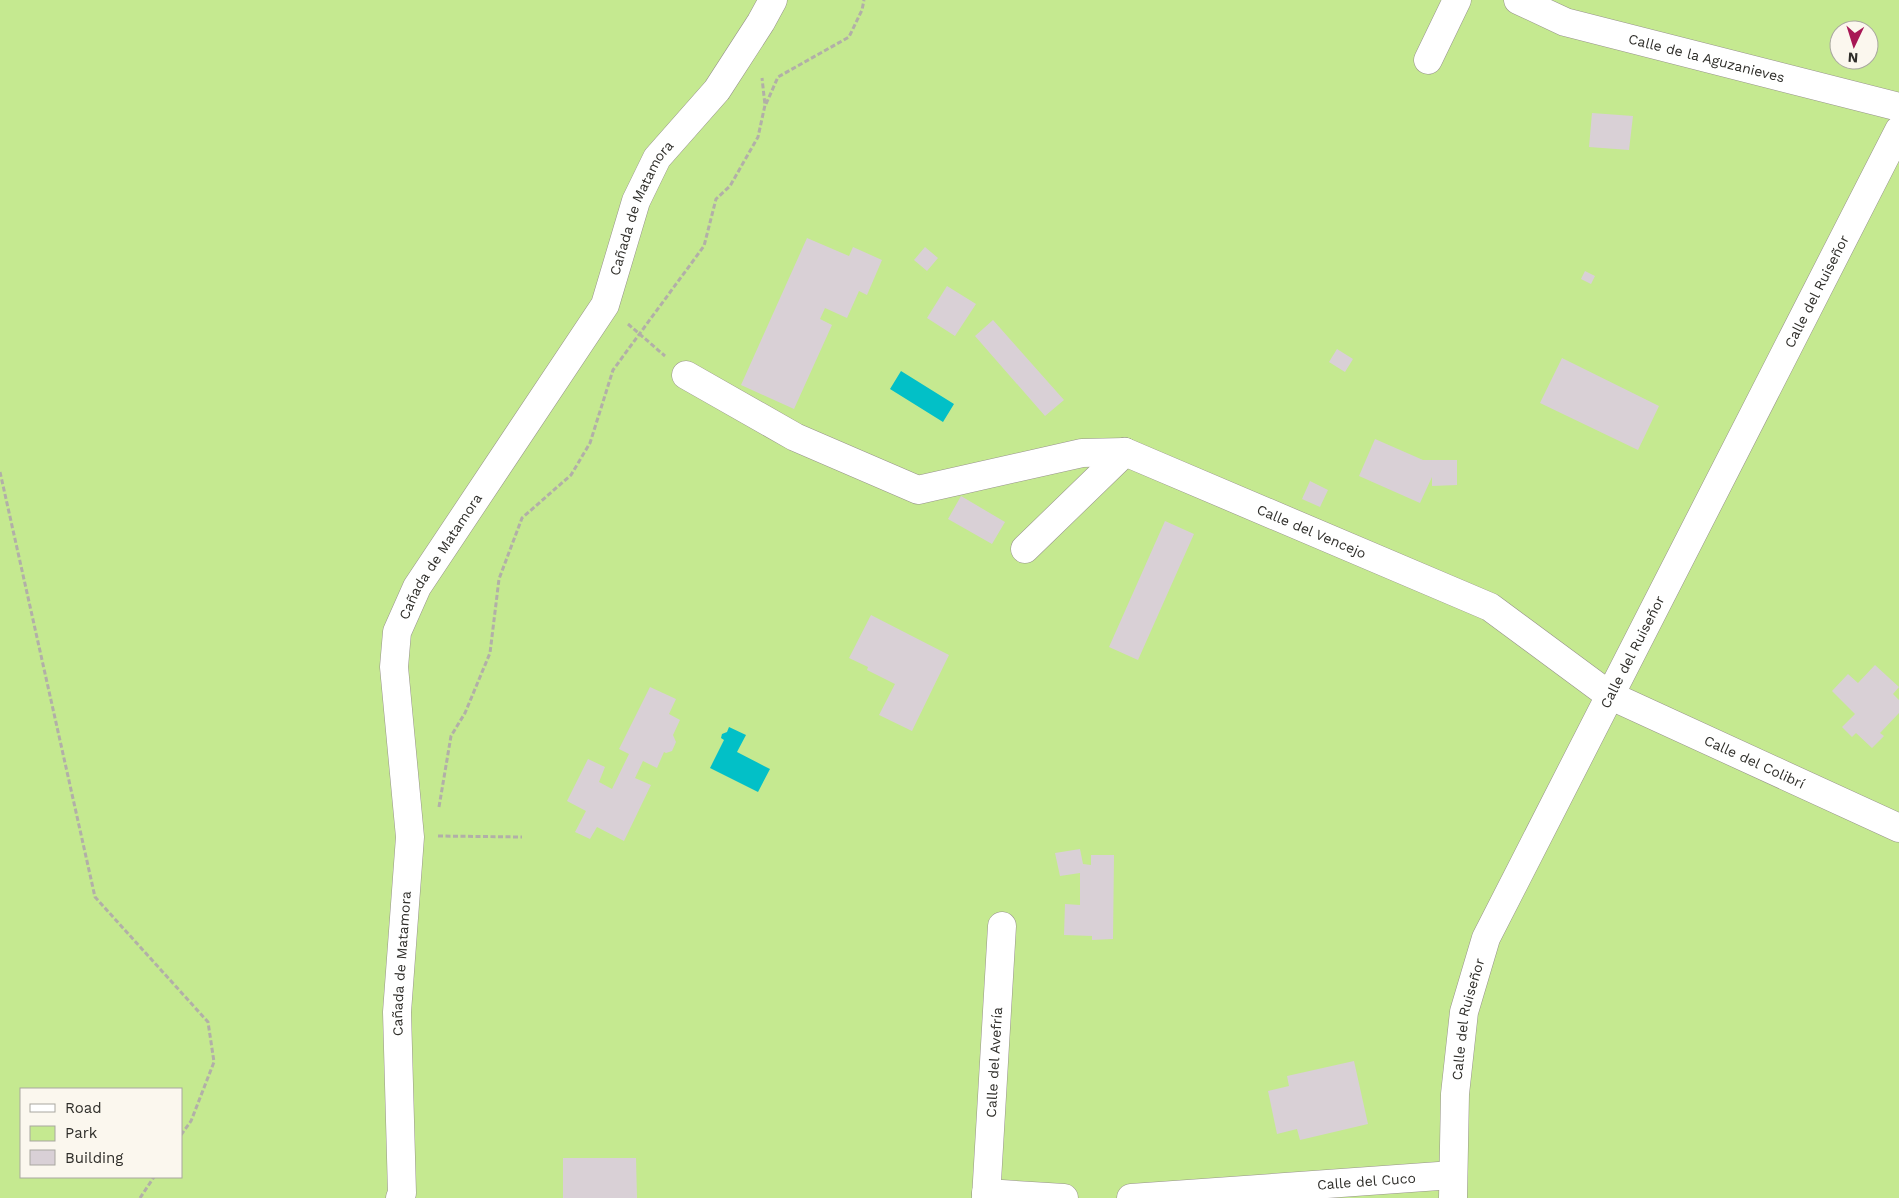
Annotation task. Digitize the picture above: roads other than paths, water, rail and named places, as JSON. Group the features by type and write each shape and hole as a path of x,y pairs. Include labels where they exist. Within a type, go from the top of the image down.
{"street":[{"name":"Cañada de Matamora","path":"400,1198 402,1184 397,1012 410,837 394,668 397,632 417,587 605,305 636,201 657,158 717,90 773,0"},
{"path":"1428,60 1457,0"},
{"name":"Calle de la Aguzanieves","path":"1518,0 1565,22 1899,107"},
{"name":"Calle del Ruiseñor","path":"1453,1186 1455,1094 1464,1012 1486,938 1899,130"},
{"path":"686,375 795,437 918,490 1082,453 1125,452"},
{"path":"1025,549 1125,452"},
{"name":"Calle del Vencejo","path":"1125,452 1490,607 1609,695"},
{"name":"Calle del Colibrí","path":"1609,695 1899,828"},
{"name":"Calle del Avefría","path":"986,1195 1002,926"},
{"name":"Calle del Cuco","path":"1131,1198 1453,1186"},
{"path":"986,1195 1064,1198"}],"water":[{"path":"901,371 954,404 943,422 890,389"},
{"path":"729,727 746,735 737,752 770,769 758,792 710,768 724,740 721,738 722,734 727,732"}]}
